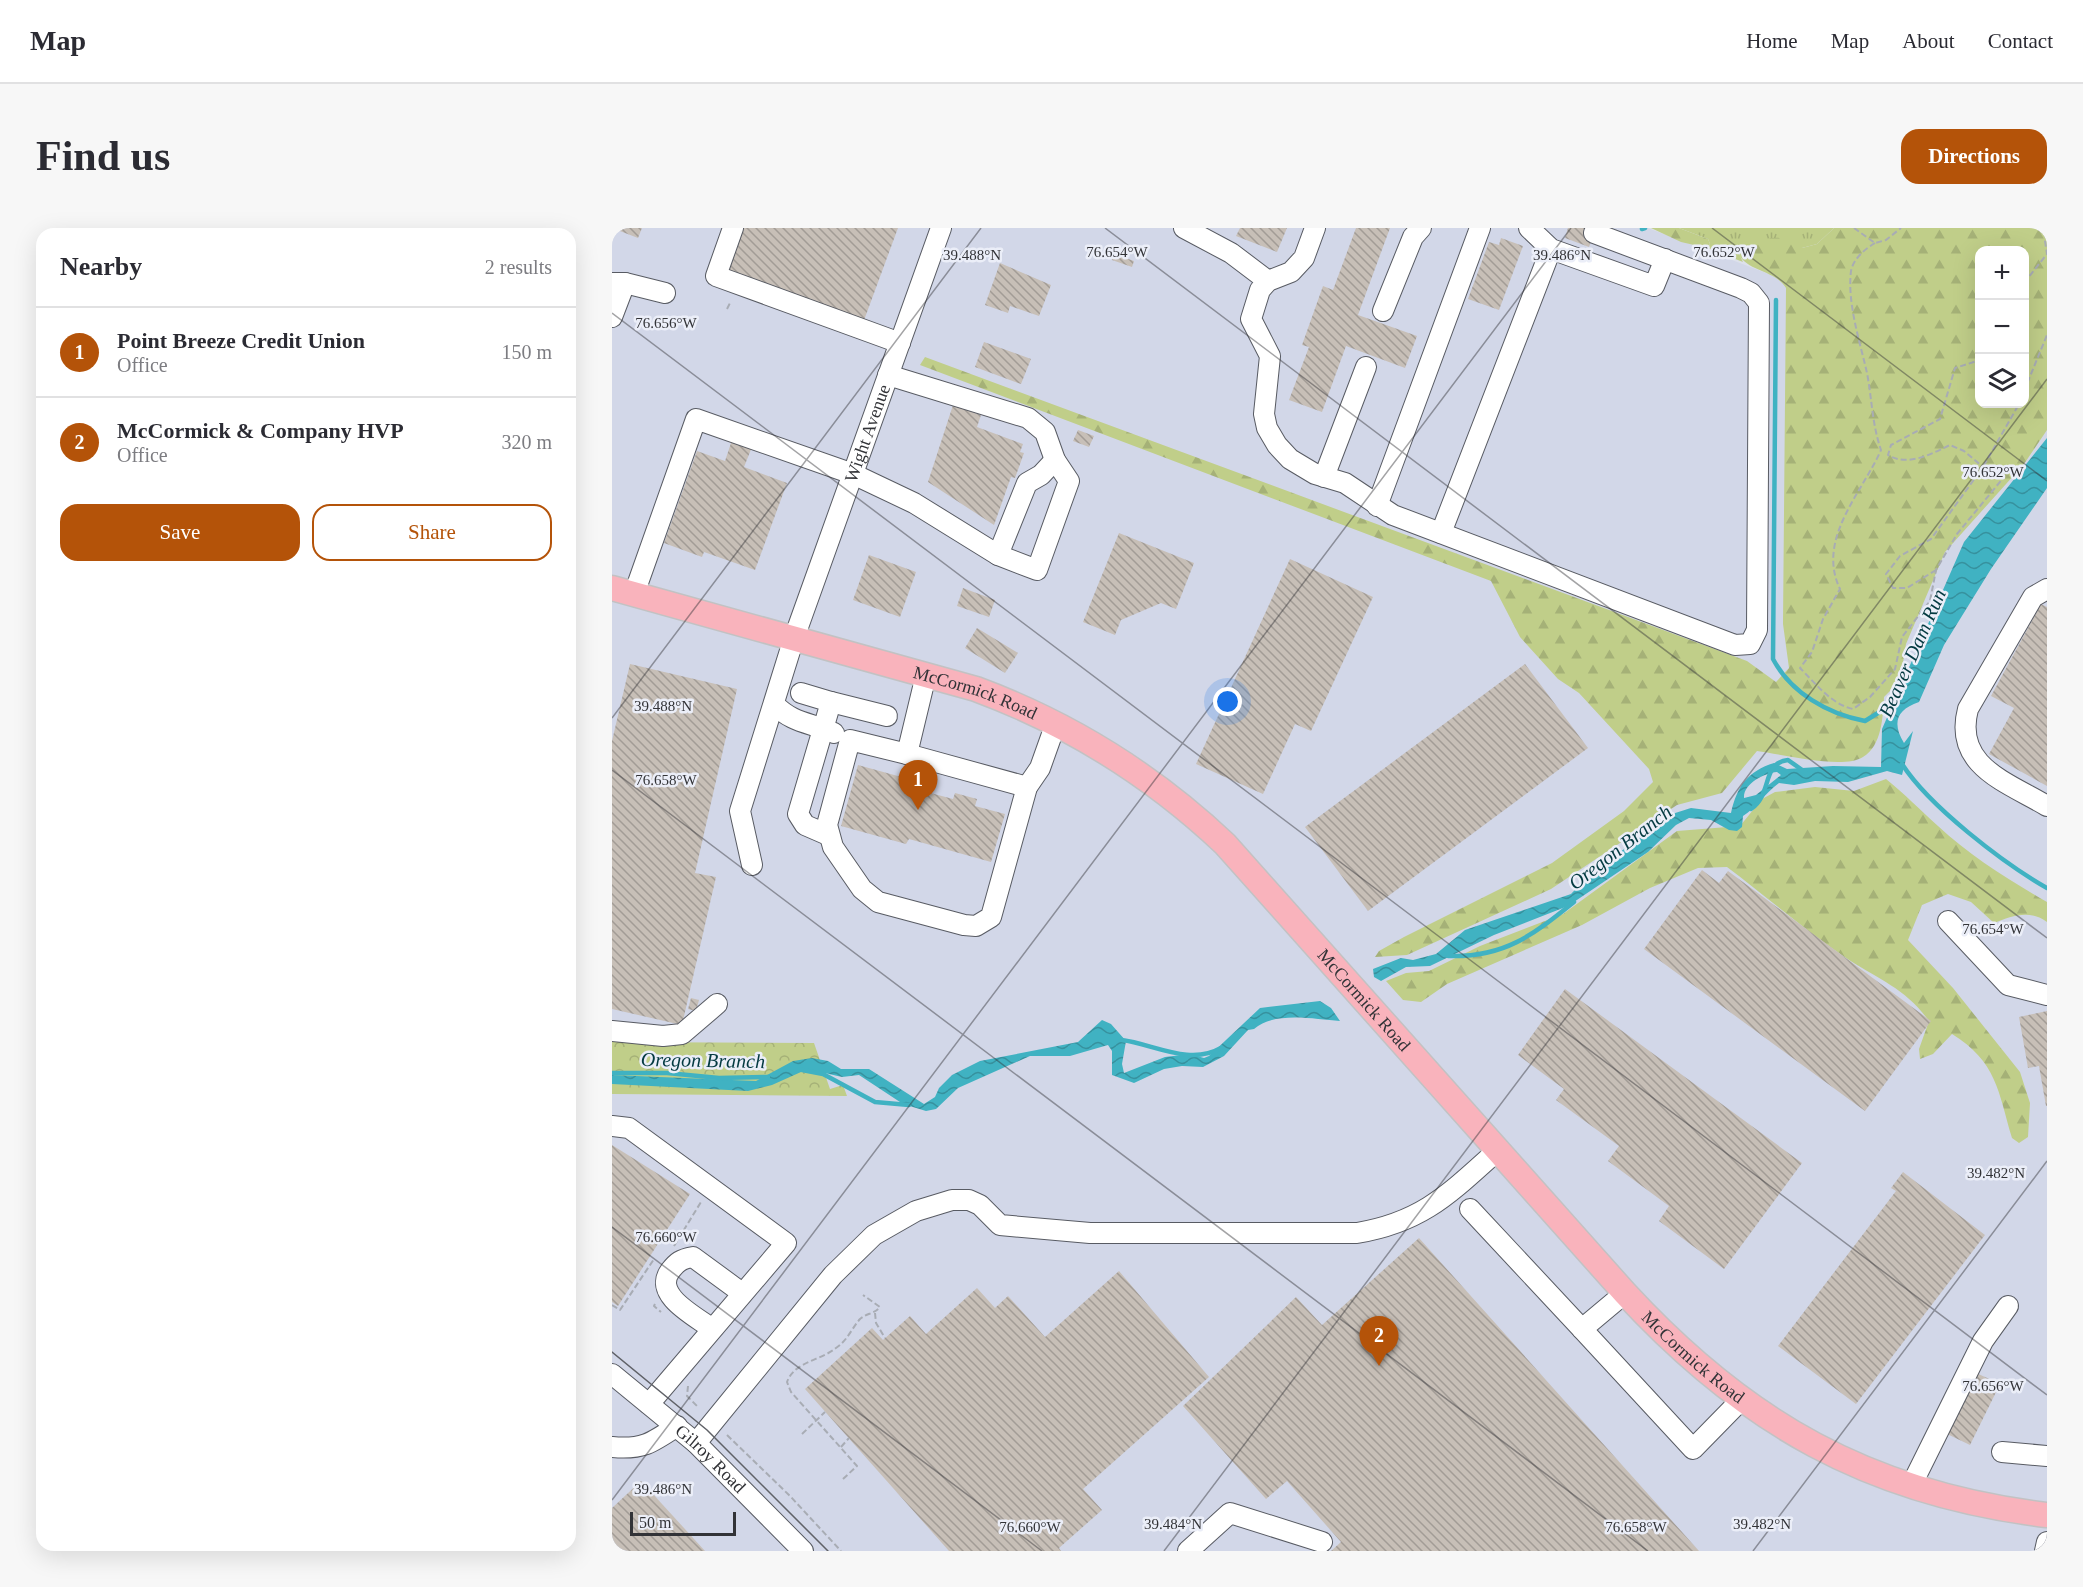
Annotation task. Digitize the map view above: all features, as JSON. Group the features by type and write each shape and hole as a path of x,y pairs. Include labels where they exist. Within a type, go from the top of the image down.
{"main road":[{"name":"McCormick Road","path":"623,591 926,675 1009,701 1056,723 1148,778 1225,844 1625,1293 1688,1358 1742,1400 1814,1445 1911,1486 1964,1501 2047,1515"}],"street":[{"path":"733,228 716,276 900,343"},
{"name":"Wight Avenue","path":"752,865 740,812 795,638 941,228"},
{"path":"1184,228 1231,254 1268,281"},
{"path":"1315,228 1304,258 1292,272 1268,281 1260,290 1251,319 1270,356 1264,414 1267,428 1290,459 1324,477 1345,483 1360,491 1377,506 1441,533 1735,645 1750,644 1757,630 1759,303 1751,293 1741,288 1594,232"},
{"path":"1383,311 1413,237 1421,228"},
{"path":"1377,506 1480,228"},
{"path":"1529,228 1551,249 1654,286 1665,259"},
{"path":"1441,533 1551,249"},
{"path":"612,317 618,283 665,293"},
{"path":"1324,477 1366,367"},
{"path":"623,591 696,419 853,474 914,503 998,555 1037,570 1069,481 1055,460 1045,432 1028,418 888,375"},
{"path":"998,555 1027,483 1041,475 1055,460"},
{"path":"2047,589 2033,597 1968,709 1963,726 1965,741 1984,769 2047,806"},
{"path":"907,753 926,675"},
{"path":"801,693 887,716"},
{"path":"828,835 805,825 798,814 831,702"},
{"path":"774,704 797,722 824,729 860,743 907,753 1027,787"},
{"path":"860,743 827,825 828,835 862,889 878,902 976,926 991,917 997,903 1027,787 1040,768 1056,723"},
{"path":"860,743 892,738 913,724"},
{"path":"1948,921 2008,985 2047,995"},
{"path":"612,1030 663,1036 682,1034 717,1004"},
{"path":"612,1126 629,1128 786,1243 711,1328 649,1404"},
{"path":"696,1443 857,1249 894,1223 934,1205 952,1200 969,1200 980,1205 1000,1226 1090,1233 1357,1233 1382,1229 1427,1211 1498,1150"},
{"path":"1470,1209 1692,1449 1742,1400"},
{"path":"711,1328 668,1293 664,1284 666,1276 678,1262 693,1257 742,1293"},
{"path":"1582,1329 1625,1293"},
{"path":"1911,1486 1983,1341 2008,1306"},
{"name":"Gilroy Road","path":"612,1374 696,1443 803,1551"},
{"path":"612,1447 632,1449 650,1444 676,1426"},
{"path":"2001,1452 2047,1456"},
{"path":"1188,1551 1230,1513 1322,1542"},
{"path":"2045,1551 2047,1542"}],"path":[{"path":"1854,228 1875,243"},
{"path":"1900,228 1886,240 1875,243 1863,251 1851,270 1854,321 1866,372 1874,430 1881,450 1853,497 1837,535 1832,560 1839,589 1823,619 1812,652 1800,668 1828,696 1843,707 1853,709 1870,698 1895,669 1902,637 1930,601 1936,570 1957,534 2004,477 1983,466 1964,451 1950,445 1925,456 1898,461 1888,455 1891,445 1940,419 1956,368 1975,362"},
{"path":"2029,278 2047,254 2045,240 2047,232"},
{"path":"727,309 734,293"},
{"path":"2029,381 2047,335"},
{"path":"1936,570 1907,588 1893,588 1886,574 1900,556 1930,539 1983,466 2017,408"},
{"path":"612,1305 620,1310 654,1259"},
{"path":"843,1479 857,1466 791,1392 787,1382 789,1376 799,1366 837,1348 860,1320 875,1313 880,1307 863,1295"},
{"path":"875,1313 876,1323 885,1338"},
{"path":"802,1434 825,1412"},
{"path":"727,1435 790,1496 841,1551"},
{"path":"841,1448 849,1438"}],"shaded area":[{"path":"612,228 1648,228 1782,279 2047,228 2047,1551 612,1551 612,1094 847,1095 612,1042"}],"green space":[{"path":"1651,228 1679,228 1708,239 1710,244 1707,248 1681,242"},
{"path":"1679,228 1834,228 1817,244 1802,248 1739,254 1743,262 1707,248 1710,244 1708,239"},
{"path":"1834,228 2047,228 2047,430 2024,464 1945,552 1906,644 1900,681 1884,697 1880,730 1874,746 1863,757 1854,761 1841,762 1827,762 1757,751 1722,793 1677,805 1551,889 1407,955 1375,957 1379,951 1404,937 1552,863 1624,811 1653,782 1649,769 1579,693 1558,679 1520,637 1491,581 920,365 925,357 1747,661 1776,682 1789,668 1783,624 1786,288 1775,278 1743,261 1739,255 1755,244 1770,238 1785,239 1802,248 1817,244"},
{"path":"1886,779 1963,847 2004,876 2047,902 2047,922 2034,916 2020,915 1994,923 1971,902 1948,894 1922,905 1908,940 1953,988 2020,1072 2030,1103 2028,1137 2019,1143 2012,1138 1994,1079 1978,1055 1952,1034 1933,1054 1920,1059 1919,1049 1929,1021 1911,1001 1892,986 1833,949 1727,867 1698,868 1650,888 1582,925 1447,984 1421,1002 1403,1000 1386,981 1406,973 1429,971 1480,946 1563,914 1677,831 1740,826 1762,799 1775,792 1815,787 1854,791"},
{"path":"612,1042 814,1043 830,1089 843,1085 847,1096 612,1094"}],"water":[{"path":"2047,438 2047,488 1991,569 1944,645 1919,702 1905,709 1898,718 1898,729 1904,743 1913,731 1902,775 1887,771 1848,782 1815,781 1794,785 1779,783 1743,816 1742,827 1737,831 1729,830 1711,820 1689,818 1676,825 1648,852 1568,906 1494,935 1430,966 1406,967 1381,981 1374,977 1373,969 1401,958 1413,960 1436,954 1465,930 1571,894 1590,874 1672,814 1691,808 1731,813 1740,787 1751,775 1765,766 1774,763 1787,769 1833,766 1881,767 1882,729 1964,542","holes":["1777,772 1781,775 1756,795 1744,798 1747,788 1755,780"]},
{"name":"Oregon Branch","path":"1320,1001 1331,1008 1340,1021 1295,1017 1263,1023 1248,1030 1224,1056 1203,1067 1182,1066 1164,1069 1134,1083 1112,1075 1112,1051 1108,1045 1070,1056 1030,1056 958,1088 936,1109 926,1111 903,1104 859,1075 842,1077 816,1071 801,1072 772,1085 748,1091 612,1084 612,1075 756,1081 793,1061 812,1058 828,1061 841,1069 869,1069 924,1104 935,1097 939,1088 952,1075 980,1061 1078,1042 1102,1020 1111,1024 1126,1041 1122,1064 1124,1073 1165,1057 1190,1054 1204,1058 1209,1056 1260,1008"}],"building":[{"path":"612,228 642,228 638,238"},
{"path":"740,228 898,228 863,323 723,273"},
{"path":"1240,228 1287,228 1277,252 1236,236"},
{"path":"1356,228 1390,228 1358,315 1417,336 1405,368 1346,346 1322,412 1289,400 1309,347 1302,345 1323,286 1333,290"},
{"path":"1568,228 1596,228 1589,247 1565,238"},
{"path":"1501,238 1523,246 1499,310 1468,299 1489,242 1499,245"},
{"path":"1114,254 1134,261 1132,267 1112,260"},
{"path":"1000,263 1051,285 1039,316 1010,306 1008,313 985,305"},
{"path":"984,342 1031,359 1021,384 975,367"},
{"path":"953,405 981,415 977,427 1023,444 1020,452 1024,453 1015,478 1011,477 994,525 928,482"},
{"path":"1078,430 1094,436 1089,447 1073,441"},
{"path":"732,440 752,447 744,467 787,483 755,570 704,552 702,557 664,543 697,451 725,461"},
{"path":"1119,533 1194,563 1176,609 1161,603 1121,620 1115,635 1083,622"},
{"path":"869,555 916,572 900,617 853,600"},
{"path":"1290,559 1373,597 1311,731 1295,724 1263,794 1196,764"},
{"path":"963,588 995,600 989,617 957,606"},
{"path":"2041,604 2047,607 2047,786 1989,754 2014,708 1991,696"},
{"path":"977,628 1018,653 1005,673 965,648"},
{"path":"630,664 737,689 695,873 716,877 682,1025 612,1009 612,741"},
{"path":"1525,664 1588,748 1368,911 1305,827"},
{"path":"858,765 923,783 923,791 953,799 955,793 977,799 975,806 1005,814 991,862 909,839 906,844 841,826"},
{"path":"1702,870 1719,883 1728,871 1931,1021 1865,1111 1644,949"},
{"path":"1565,989 1802,1163 1724,1269 1659,1221 1669,1206 1608,1161 1619,1146 1556,1100 1564,1089 1518,1055"},
{"path":"691,998 699,1000 696,1011 688,1009"},
{"path":"2047,1011 2046,1106 2039,1066 2028,1068 2019,1017"},
{"path":"612,1145 690,1194 618,1306 612,1302"},
{"path":"1903,1172 1985,1235 1856,1404 1778,1346 1896,1191 1891,1188"},
{"path":"1419,1238 1699,1551 1331,1551 1341,1542 1287,1481 1266,1499 1183,1406 1296,1297 1322,1325"},
{"path":"1119,1271 1209,1377 1083,1489 1102,1510 1059,1548 1061,1551 949,1551 805,1389 872,1328 883,1340 910,1316 926,1334 977,1288 995,1308 1008,1296 1045,1337"},
{"path":"1972,1371 2000,1384 1970,1445 1943,1432"},
{"path":"641,1481 705,1551 612,1551 612,1508"}],"waterway":[{"path":"1776,300 1773,659 1800,692 1824,707 1851,718 1865,721 1899,700"},
{"name":"Oregon Branch","path":"1751,809 1758,803 1770,773 1780,762 1788,760 1805,772"},
{"name":"Beaver Dam Run","path":"1902,764 1930,798 1948,815 1989,849 2047,888"},
{"name":"Oregon Branch","path":"1448,956 1486,953 1517,942 1545,925 1574,902"},
{"name":"Oregon Branch","path":"1122,1040 1184,1054 1197,1055 1221,1048"},
{"name":"Oregon Branch","path":"802,1070 823,1074 875,1102 909,1105"},
{"name":"Oregon Branch","path":"612,1073 667,1073 719,1078 768,1077"}],"tram line":[{"path":"612,1352 707,1430 828,1551"}],"place":[{"name":"Point Breeze Credit Union","path":"918,810"},
{"name":"McCormick & Company HVP","path":"1379,1366"}]}
